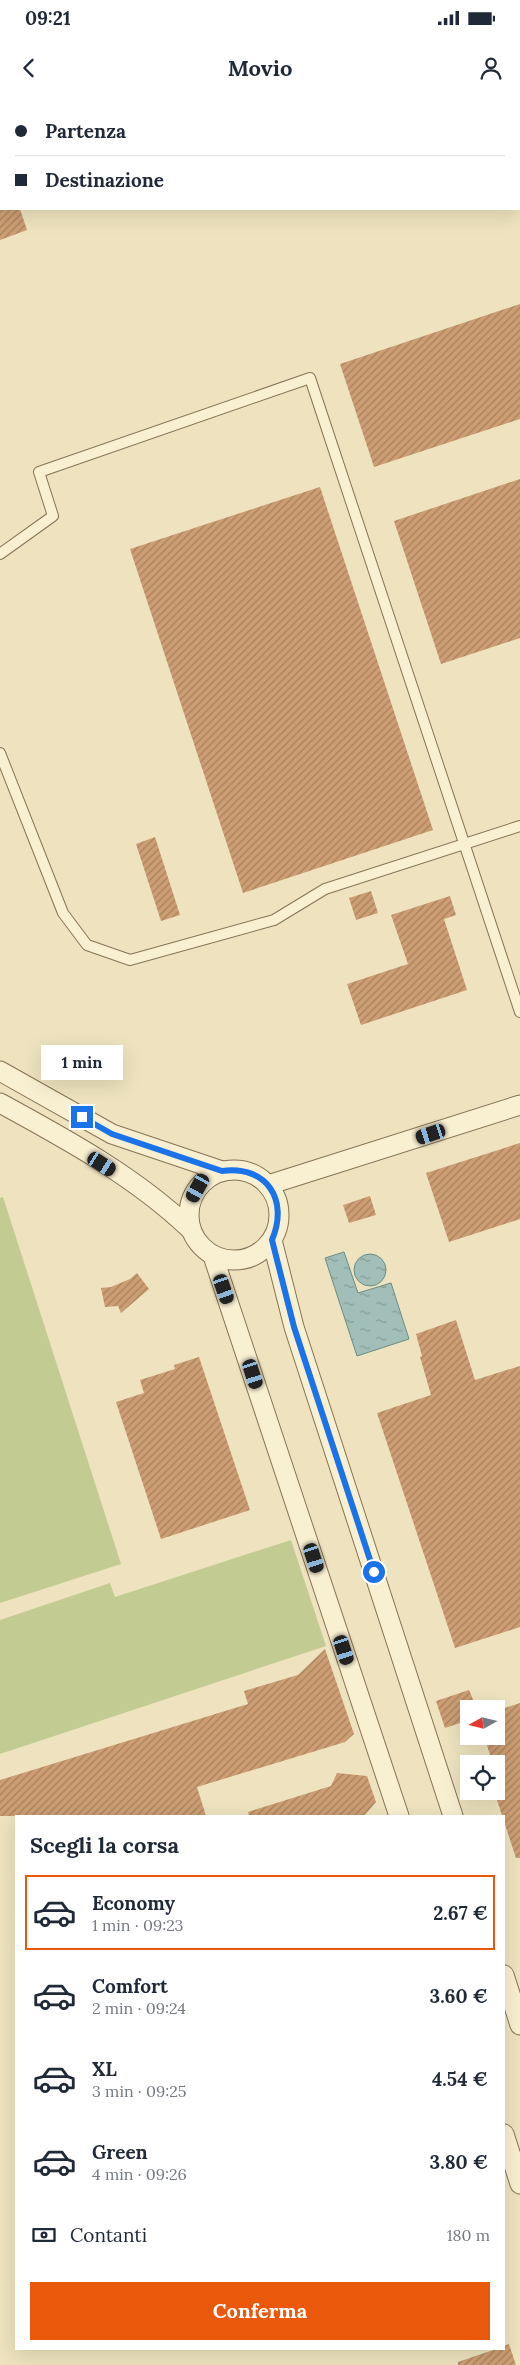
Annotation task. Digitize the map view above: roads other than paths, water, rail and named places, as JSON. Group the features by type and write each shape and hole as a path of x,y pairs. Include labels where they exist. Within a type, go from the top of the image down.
{"street":[{"path":"0,1071 112,1134 222,1171"},
{"path":"0,1103 45,1127 167,1207 191,1230 203,1249 213,1256 239,1261 252,1257 263,1250 272,1240 278,1227 280,1212 276,1198 268,1185 247,1172 222,1171 208,1178 198,1188 191,1201 189,1215 191,1230"},
{"path":"268,1185 520,1105"},
{"path":"272,1240 294,1327 453,1815"},
{"path":"213,1256 399,1815"},
{"path":"505,1978 520,2025"},
{"path":"505,2137 520,2184"}],"lane":[{"path":"0,554 54,516 39,472 310,378 520,1012"},
{"path":"0,753 62,913 87,945 130,960 274,920 325,890 520,826"}],"water":[{"path":"344,1252 358,1293 391,1283 409,1339 357,1356 325,1258"},
{"path":"370,1254 381,1259 386,1270 381,1281 370,1286 359,1281 354,1270 359,1259"}]}
